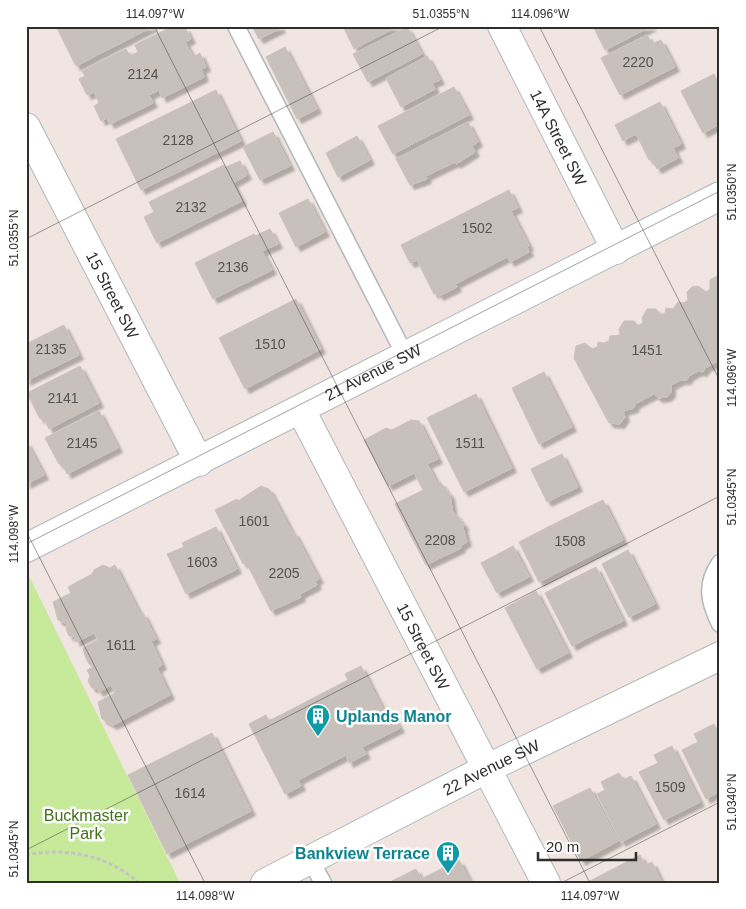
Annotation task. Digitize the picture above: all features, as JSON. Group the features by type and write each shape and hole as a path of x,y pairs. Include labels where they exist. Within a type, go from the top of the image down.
{"street":[{"name":"14A Street SW","path":"502,26 616,250"},
{"name":"15 Street SW","path":"26,127 199,462"},
{"name":"21 Avenue SW","path":"26,548 302,410 720,196"},
{"name":"15 Street SW","path":"302,410 546,883"},
{"name":"22 Avenue SW","path":"265,883 317,871 488,768 720,656"}],"lane":[{"path":"236,26 406,357"},
{"path":"720,563 711,575 710,595 720,624"}],"path":[{"path":"26,855 72,852 104,860 139,883"}],"green space":[{"name":"Buckmaster Park","path":"30,578 180,883 26,883 26,580"}],"building":[{"path":"56,26 154,26 76,66"},
{"path":"173,26 179,26 181,30 185,27 191,39 185,42 193,57 200,53 206,67 201,69 204,77 162,98 159,90 149,95 153,103 110,124 107,118 101,121 94,106 99,103 94,92 87,95 79,79 85,76 82,71 126,49 130,56 138,52 135,45"},
{"path":"252,26 280,26 281,28 259,39"},
{"path":"343,26 398,26 354,49"},
{"path":"593,26 652,26 605,50"},
{"path":"407,27 422,54 368,82 353,54"},
{"path":"647,35 652,44 661,40 675,67 620,95 601,58"},
{"path":"285,47 317,109 297,119 266,57"},
{"path":"427,56 440,80 432,83 435,89 401,107 386,78"},
{"path":"714,74 720,85 720,124 703,133 681,91"},
{"path":"454,87 469,115 393,154 378,126"},
{"path":"216,90 241,141 141,190 116,139"},
{"path":"660,102 681,144 673,148 678,158 657,169 652,159 649,160 636,134 623,141 615,125"},
{"path":"468,122 478,142 472,146 475,152 456,164 455,162 426,176 427,179 410,185 396,159"},
{"path":"273,132 290,166 260,180 243,147"},
{"path":"357,136 370,160 338,177 326,153"},
{"path":"240,161 247,175 233,183 242,201 157,243 144,217 154,212 149,202 224,165 226,167"},
{"path":"509,190 518,208 511,211 529,246 527,247 529,252 510,262 507,257 455,284 457,287 439,296 437,292 434,294 417,260 410,263 401,245"},
{"path":"308,199 325,232 296,247 279,213"},
{"path":"270,229 278,244 262,251 272,270 213,299 195,263 254,234 255,236"},
{"path":"720,274 720,360 705,368 703,372 698,371 689,376 687,380 681,380 671,385 671,393 667,397 658,398 654,394 635,404 634,408 623,411 625,417 620,424 609,423 574,358 576,346 585,343 592,349 597,347 598,342 604,343 609,341 610,336 620,335 619,329 624,321 634,321 638,326 643,323 642,318 647,309 656,309 661,315 665,313 666,308 673,309 678,302 684,303 688,300 687,292 692,287 698,286 706,292 710,289 710,280"},
{"path":"296,299 321,349 245,389 219,338"},
{"path":"64,325 79,355 26,381 26,344"},
{"path":"80,366 99,403 49,429 43,417 40,419 27,393"},
{"path":"544,372 572,427 539,444 512,388"},
{"path":"476,394 512,468 464,492 427,418"},
{"path":"99,411 118,448 67,474 62,463 59,464 45,438"},
{"path":"411,420 419,421 438,459 427,464 431,471 417,478 392,430"},
{"path":"386,428 392,430 414,473 388,486 364,440"},
{"path":"26,441 44,475 26,484"},
{"path":"562,454 578,487 547,502 531,469"},
{"path":"431,471 437,483 440,482 450,495 453,514 411,536 395,504 423,490 417,478"},
{"path":"261,486 269,489 292,532 240,558 215,510 237,499 238,501"},
{"path":"603,500 623,540 594,554 574,514"},
{"path":"455,513 464,525 463,528 467,542 460,546 461,548 426,565 411,536"},
{"path":"574,514 594,554 566,568 546,528"},
{"path":"216,527 237,569 186,594 167,554 184,547 182,543"},
{"path":"546,528 566,568 539,582 519,542"},
{"path":"294,532 319,579 315,581 317,585 300,594 301,597 271,611 246,562 243,564 240,558"},
{"path":"513,546 529,577 497,593 481,563"},
{"path":"628,550 655,604 629,617 602,564"},
{"path":"103,565 110,568 115,565 140,614 143,613 156,639 151,641 162,665 157,668 170,695 113,725 102,719 98,702 115,693 111,685 99,692 97,688 92,688 88,681 90,676 87,670 93,667 89,664 83,648 98,640 94,633 76,642 74,636 69,636 66,629 67,624 58,620 53,602 71,593 68,587 92,574 94,570"},
{"path":"596,567 623,621 597,633 570,580"},
{"path":"570,580 597,633 572,646 545,593"},
{"path":"536,591 568,653 537,669 505,608"},
{"name":"Uplands Manor","path":"361,666 386,715 391,712 400,728 362,747 366,754 349,763 346,755 298,780 301,786 285,794 249,724 266,715 269,721 348,680 345,674"},
{"path":"714,724 720,735 720,791 706,799 682,750 698,742 694,734"},
{"path":"212,733 251,811 167,854 128,775"},
{"path":"672,746 700,802 664,820 639,772 658,763 654,755"},
{"path":"619,773 623,780 631,776 656,824 621,842 597,794 605,790 601,782"},
{"path":"590,788 618,841 581,861 553,806"},
{"path":"640,855 645,865 652,862 662,883 586,883"},
{"name":"Bankview Terrace","path":"459,860 471,883 392,881 416,869 421,879"}],"place":[{"name":"Uplands Manor","path":"318,737"},
{"name":"Bankview Terrace","path":"448,874"}]}
